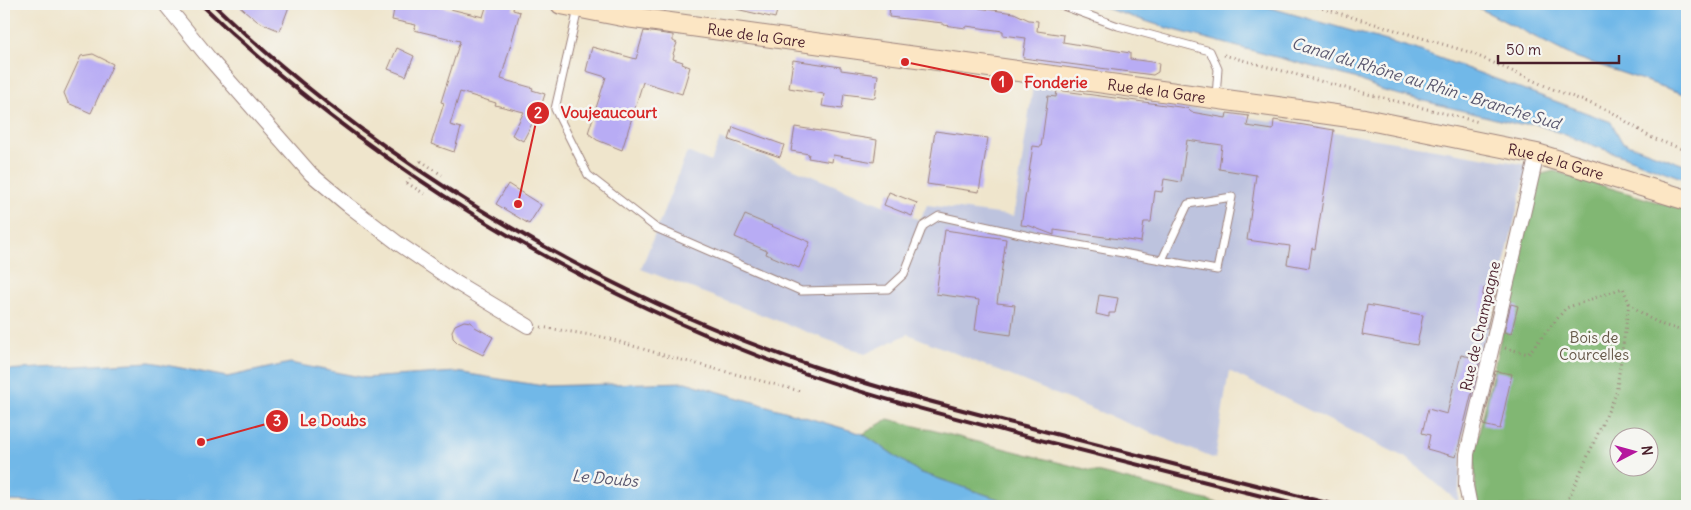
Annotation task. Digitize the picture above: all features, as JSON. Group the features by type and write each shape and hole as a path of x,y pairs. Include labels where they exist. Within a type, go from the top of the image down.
{"main road":[{"name":"Rue de la Gare","path":"569,6 627,17 1364,119 1537,154 1687,200"}],"street":[{"path":"165,4 209,58 311,174 348,205 407,249 455,282 528,326"},
{"name":"Rue de Champagne","path":"1470,506 1466,486 1467,454 1491,344 1537,154"}],"lane":[{"path":"1058,4 1118,26 1210,51 1218,69 1216,99"},
{"path":"569,6 556,108 588,174 656,228 801,291 888,289 904,274 923,226 940,216 1034,237 1217,270 1232,197 1188,204 1162,260"}],"path":[{"path":"1308,4 1469,52 1550,88 1610,111 1650,137 1687,151"},
{"path":"1210,51 1486,124"},
{"path":"428,196 407,182 421,161 442,175"},
{"path":"1491,344 1528,354 1566,308 1623,288 1629,303 1616,394 1565,506"},
{"path":"1629,303 1647,317 1663,325 1687,332"},
{"path":"528,326 603,337 670,357 800,391"},
{"path":"1622,506 1630,506"}],"shaded area":[{"path":"1033,86 1212,111 1528,165 1463,434 1458,502 1408,459 1229,371 1215,459 908,334 865,354 641,269 687,152 711,162 720,139 920,220 927,205 1014,216"}],"green space":[{"name":"Bois de Courcelles","path":"1554,171 1687,211 1687,506 1479,506 1476,499 1474,455 1538,175"},
{"path":"888,419 1230,506 1019,506 919,472 863,434"}],"water":[{"name":"Canal du Rhône au Rhin - Branche Sud","path":"1093,4 1257,4 1415,49 1611,122 1622,142 1687,166 1687,180 1533,123 1520,125 1384,91 1355,78 1167,28"},
{"path":"1471,4 1687,4 1687,95 1572,56"},
{"path":"150,362 227,377 290,363 365,378 456,372 543,386 685,382 863,434 919,472 1019,506 170,506 4,501 4,370"}],"building":[{"path":"237,4 290,4 280,31 257,21"},
{"path":"395,4 430,4 483,17 487,4 514,4 513,10 520,12 501,79 533,88 532,90 545,94 538,116 536,116 523,141 512,135 524,112 495,105 496,103 460,92 450,125 461,128 454,152 431,144 444,103 441,102 460,41 414,30 416,25 392,20"},
{"path":"736,4 779,4 775,18 736,9"},
{"path":"890,4 972,4 980,5 979,8 1014,13 1029,20 1038,21 1037,31 1064,35 1063,42 1130,53 1130,59 1159,63 1158,72 1153,75 1023,58 1026,38 1003,35 1003,31 966,26 966,28 943,25 943,23 889,17"},
{"path":"644,31 673,35 673,41 677,43 673,59 683,62 682,64 690,67 682,94 643,82 622,150 597,140 588,133 606,77 586,71 592,47 636,59"},
{"path":"397,48 414,56 406,76 388,69"},
{"path":"93,54 113,64 91,113 68,103 64,93 81,56"},
{"path":"793,60 841,67 841,70 878,75 875,98 844,94 842,109 822,106 824,94 789,88"},
{"path":"1057,90 1187,108 1191,112 1226,118 1227,113 1249,116 1247,126 1273,130 1274,120 1334,130 1315,249 1312,248 1309,268 1287,264 1290,246 1247,240 1256,175 1219,169 1222,145 1187,140 1181,182 1164,179 1162,192 1155,191 1151,222 1144,222 1141,242 1054,230 1054,235 1030,226 1021,225 1033,146 1041,147 1048,96 1056,97"},
{"path":"733,127 784,145 780,157 729,140"},
{"path":"795,127 877,140 874,162 833,155 832,162 808,158 809,154 791,151"},
{"path":"935,131 988,138 979,192 927,184"},
{"path":"508,184 541,205 529,224 496,204"},
{"path":"889,192 917,203 912,216 884,205"},
{"path":"745,215 810,242 799,268 766,254 767,251 735,237"},
{"path":"945,230 1006,239 997,303 1015,305 1011,335 975,330 979,300 936,294"},
{"path":"1484,288 1496,291 1487,328 1477,326"},
{"path":"1099,295 1118,298 1115,313 1109,313 1109,317 1096,314"},
{"path":"1511,304 1518,306 1511,334 1504,332"},
{"path":"1367,305 1423,315 1417,345 1362,335"},
{"path":"464,321 471,322 475,327 493,337 483,355 458,343 453,338 452,331 455,325"},
{"path":"1461,355 1480,359 1456,457 1427,449 1430,435 1422,433 1428,409 1447,414"},
{"path":"1495,371 1512,374 1500,429 1483,425"}],"railway":[{"path":"201,4 265,62 332,117 401,167 474,215 548,258 625,298 704,334 784,366 839,385 952,417 1302,506"},
{"path":"213,4 276,61 342,114 410,164 482,210 555,253 631,291 708,326 787,357 907,395 1339,506"}],"place":[{"name":"Fonderie","path":"905,62"},
{"name":"Voujeaucourt","path":"518,204"},
{"name":"Le Doubs","path":"201,442"}]}
